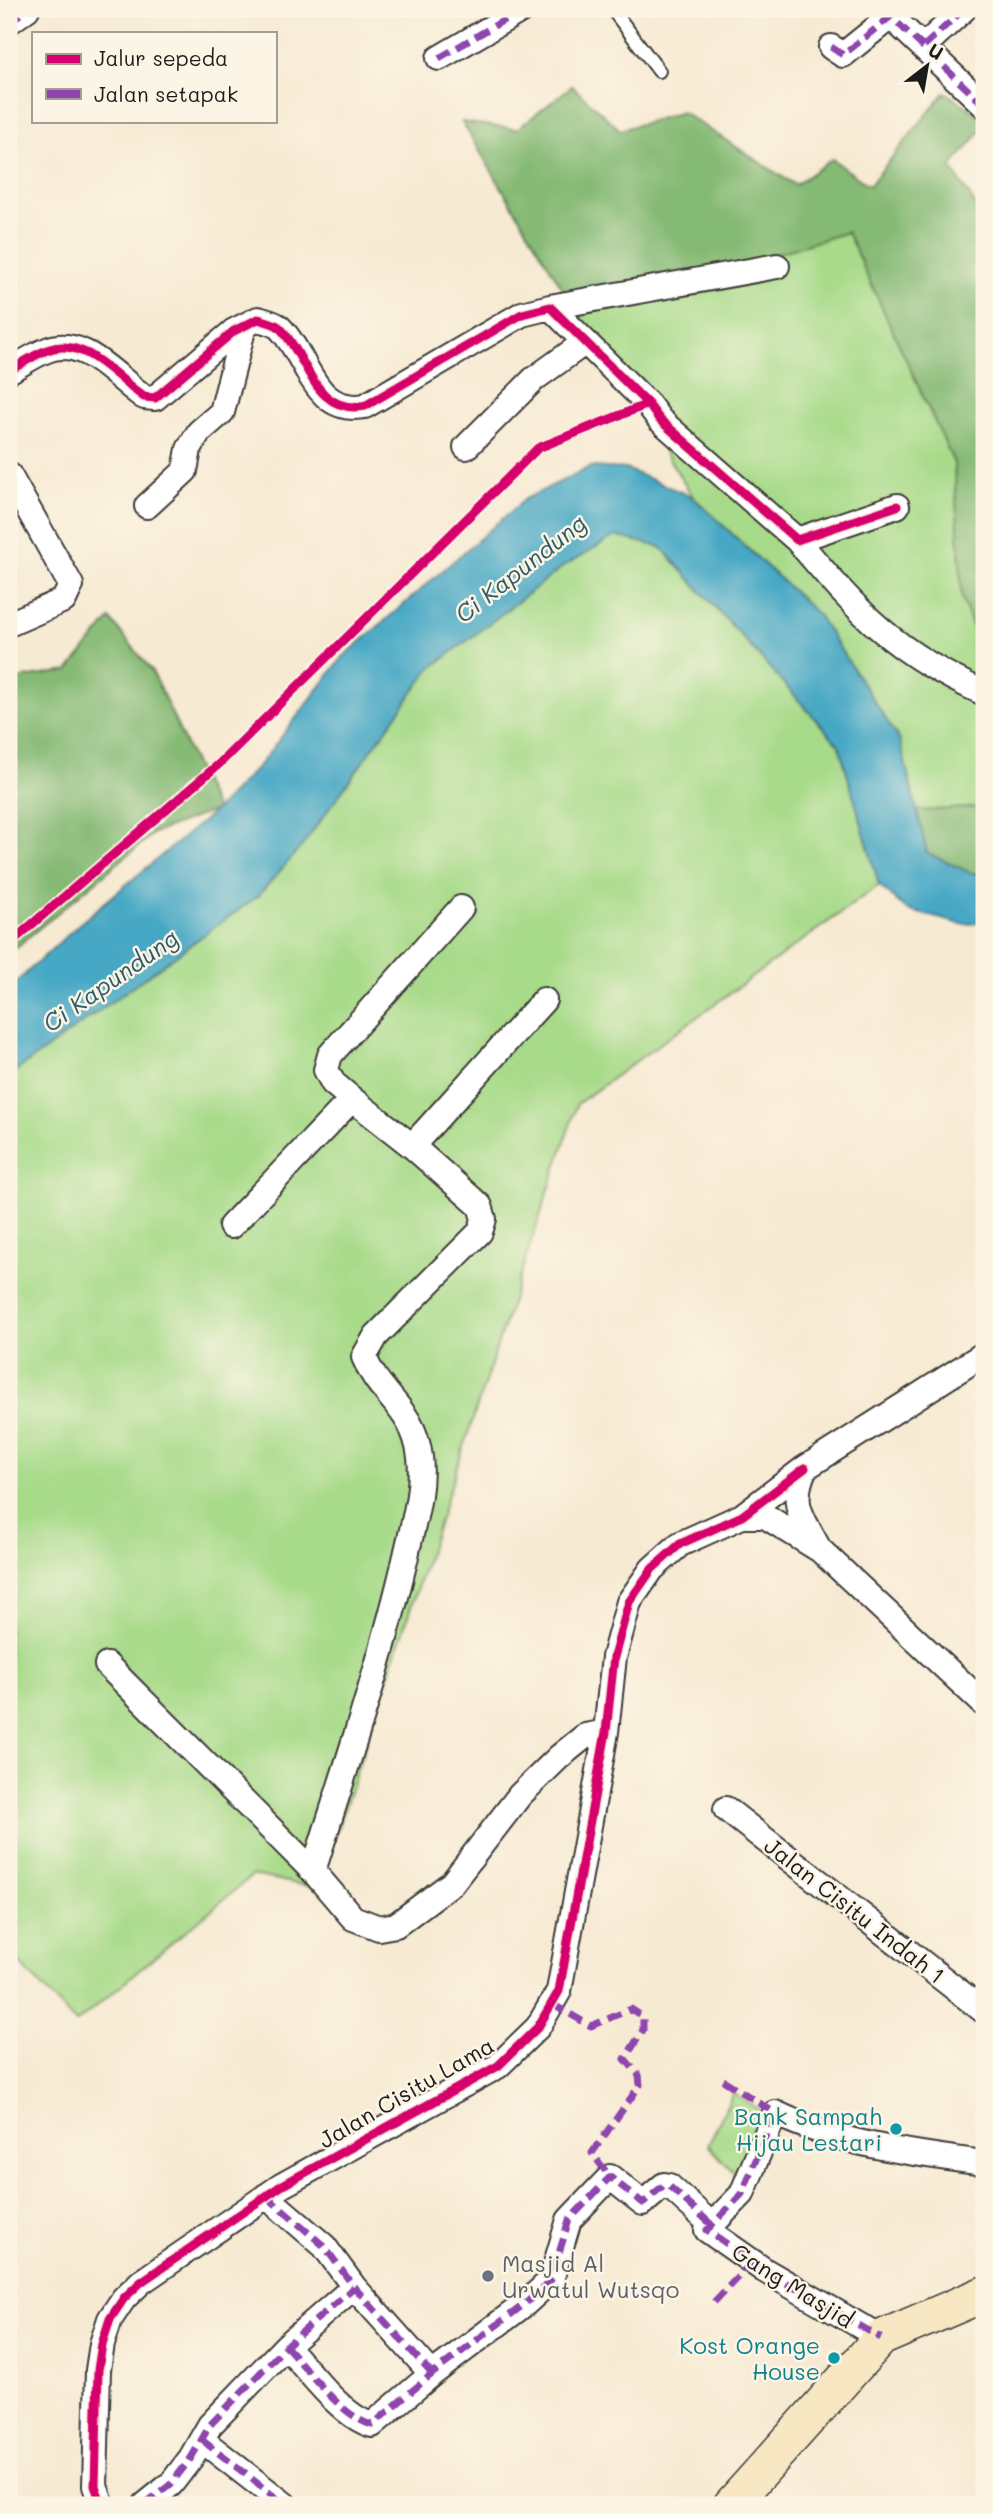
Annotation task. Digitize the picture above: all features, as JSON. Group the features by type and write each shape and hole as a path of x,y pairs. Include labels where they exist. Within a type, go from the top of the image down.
{"street":[{"path":"9,22 27,9"},
{"path":"439,58 523,9"},
{"path":"924,46 964,9"},
{"path":"831,47 843,55 886,13 984,104"},
{"path":"9,371 48,349 68,346 85,351 144,397 155,398 244,326 258,319 277,325 330,402 347,409 365,406 522,314 777,266"},
{"path":"550,307 648,404 660,420 797,540 857,611 881,634 915,658 984,693"},
{"path":"146,506 185,471 189,449 199,432 222,412 244,326"},
{"path":"466,447 534,379 584,342"},
{"path":"9,475 71,585 64,600 9,624"},
{"path":"797,540 897,506"},
{"path":"313,1871 390,1626 418,1498 420,1457 408,1415 371,1376 364,1357 376,1336 480,1232 484,1219 480,1206 412,1146 352,1100 333,1083 326,1070 330,1055 461,908"},
{"path":"412,1146 544,1000"},
{"path":"231,1226 352,1100"},
{"name":"Jalan Cisitu Lama","path":"102,2505 95,2486 98,2370 102,2344 110,2319 141,2283 266,2196 425,2104 498,2066 538,2028 559,1991 606,1732 614,1657 629,1602 652,1569 680,1544 742,1516 805,1468 984,1354"},
{"path":"805,1468 796,1486 798,1511 820,1550"},
{"path":"742,1516 765,1516 820,1550 984,1704"},
{"path":"107,1665 313,1871 353,1918 379,1928 396,1925 453,1883 520,1795 585,1736 606,1732"},
{"name":"Jalan Cisitu Indah 1","path":"726,1809 984,2011"},
{"path":"709,2227 741,2194 775,2113 840,2139 876,2148 984,2163"},
{"name":"Gang Masjid","path":"432,2374 526,2303 551,2280 569,2220 610,2178 641,2203 664,2185 669,2186 709,2227 764,2270 881,2338"},
{"path":"266,2196 324,2246 355,2287 432,2374 372,2425 363,2423 339,2403 286,2346"},
{"path":"145,2505 170,2484 210,2425 286,2346 355,2287"},
{"path":"731,2505 881,2338 984,2294"},
{"path":"202,2440 285,2505"}],"lane":[{"path":"612,9 659,71"}],"green space":[{"path":"572,86 620,130 682,112 795,185 832,159 869,186 945,92 984,118 984,127 951,167 984,218 984,657 962,598 954,463 847,232 578,314 462,122 517,129"},
{"path":"847,232 954,463 962,598 984,657 984,807 917,811 899,741 818,615 693,497 578,314"},
{"path":"615,536 661,547 839,745 879,885 577,1104 318,1888 253,1875 76,2023 9,1952 9,1076 259,895 302,846 430,669 564,566"},
{"path":"110,619 152,671 216,810 154,833 9,953 9,680 68,671"},
{"path":"984,807 984,874 971,873 927,853 917,811"},
{"path":"733,2093 769,2116 743,2182 708,2145"}],"water":[{"name":"Ci Kapundung","path":"590,467 626,469 693,497 818,615 900,741 927,853 971,873 984,874 984,923 961,924 907,910 879,885 839,745 661,547 615,536 564,566 430,669 302,846 259,895 9,1076 9,989 79,924 216,810 261,763 343,657 525,499"}],"marked path":[{"path":"9,22 27,9"},
{"path":"439,58 523,9"},
{"path":"883,9 984,105"},
{"path":"924,46 964,9"},
{"path":"831,47 843,55 890,17"},
{"path":"552,2004 591,2026 631,2009 643,2017 643,2030 625,2059 639,2075 640,2085 592,2153 610,2177"},
{"path":"723,2080 775,2113 742,2194 707,2230 764,2270 881,2338"},
{"path":"286,2346 337,2403 372,2425 432,2374 526,2303 551,2280 569,2220 610,2177 643,2203 664,2185 669,2186 712,2225"},
{"path":"266,2196 324,2246 354,2287 432,2374"},
{"path":"714,2302 752,2262"},
{"path":"145,2505 171,2484 191,2458 210,2425 286,2346 354,2287"},
{"path":"202,2440 285,2505"}],"cycle path":[{"path":"9,371 47,350 74,348 99,361 144,397 155,398 234,331 258,319 279,327 314,381 334,402 348,406 365,406 522,314 550,307 648,404 660,420 797,540 897,506"},
{"path":"9,944 219,764 538,448 648,404"},
{"path":"102,2505 95,2486 98,2370 110,2319 124,2298 141,2282 281,2186 498,2066 538,2027 559,1991 606,1732 614,1657 629,1602 652,1569 680,1544 742,1516 805,1468"}],"place":[{"name":"Bank Sampah Hijau Lestari","path":"896,2129"},
{"name":"Masjid Al Urwatul Wutsqo","path":"488,2276"},
{"name":"Kost Orange House","path":"834,2358"}]}
